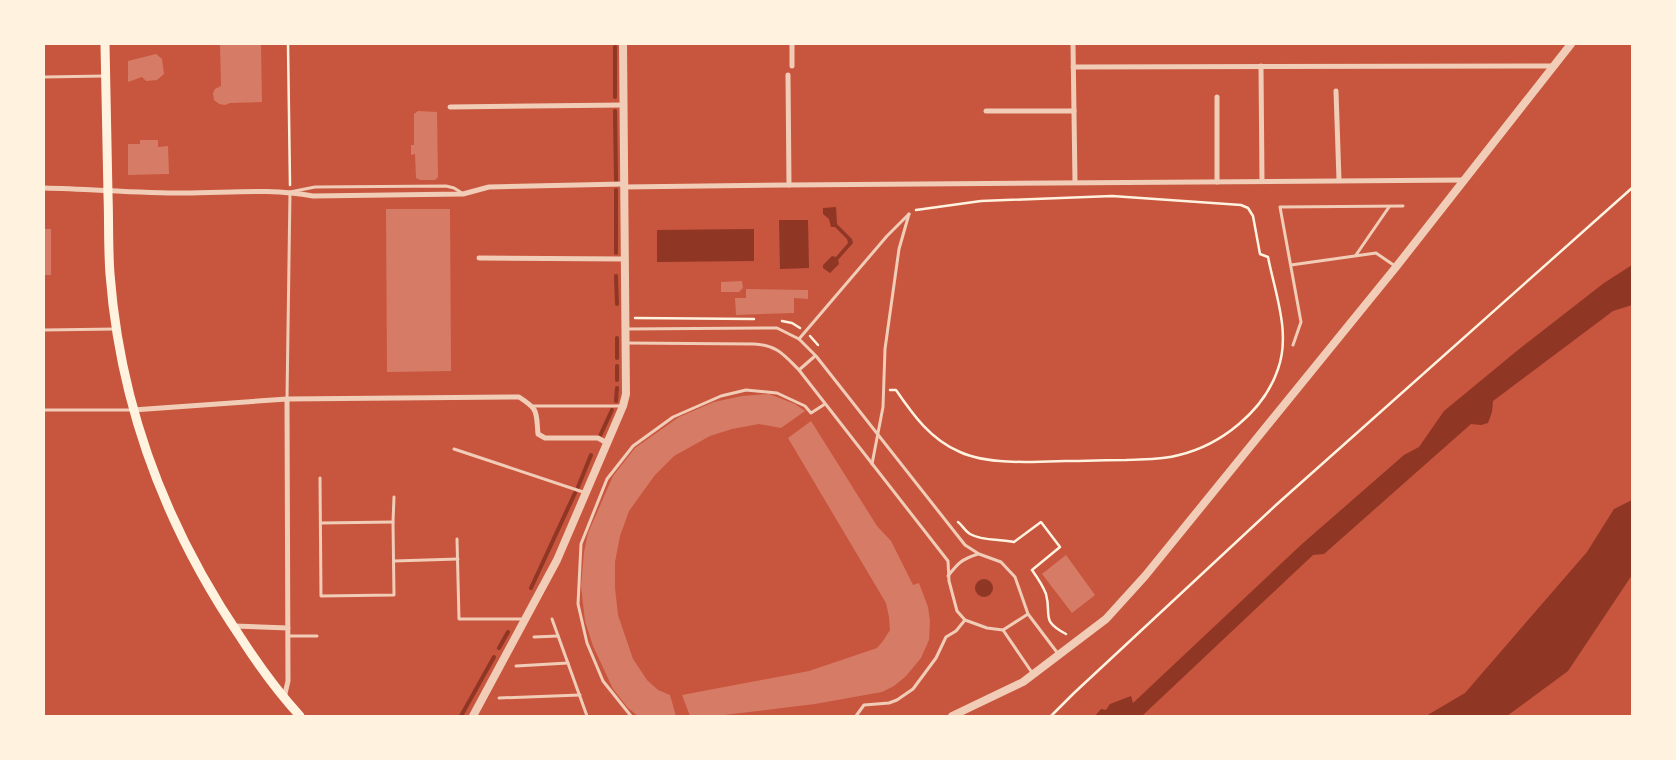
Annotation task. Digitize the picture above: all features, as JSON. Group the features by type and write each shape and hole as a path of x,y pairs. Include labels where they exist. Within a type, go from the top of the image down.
{"main road":[{"path":"104,44 110,273 117,329 133,410 152,468 182,540 232,626 284,699 300,716"}],"street":[{"path":"473,716 557,560 623,406 626,394 623,44"},
{"path":"792,44 792,66"},
{"path":"1073,44 1075,182"},
{"path":"952,716 1023,682 1106,619 1145,576 1396,267 1571,44"},
{"path":"1261,66 1262,181"},
{"path":"1073,67 1554,66"},
{"path":"788,75 789,184"},
{"path":"1336,91 1339,180"},
{"path":"1217,97 1217,182"},
{"path":"450,107 623,104"},
{"path":"986,111 1074,111"},
{"path":"44,188 184,193 272,191 313,196 463,194 489,187 623,185 1464,180"},
{"path":"479,258 624,259"},
{"path":"133,410 287,399 519,397 533,406 536,412 538,434 545,438 598,438 607,442"},
{"path":"284,699 288,681 287,399"},
{"path":"232,626 288,628"}],"lane":[{"path":"44,77 106,76"},
{"path":"287,399 290,192 314,187 446,186 454,188 463,194"},
{"path":"1356,256 1390,206"},
{"path":"1294,345 1301,322 1280,208 1403,206"},
{"path":"799,339 887,236 909,214"},
{"path":"872,464 883,407 885,349 899,249 909,214"},
{"path":"1291,265 1376,254 1396,267"},
{"path":"626,329 777,328 799,339 816,356 965,545 979,554 1001,562 1015,578 1028,614 1059,655"},
{"path":"44,330 117,329"},
{"path":"626,343 762,344 774,347 799,370 948,562 948,576 957,611 965,620 987,628 1003,630 1028,614"},
{"path":"799,370 816,356"},
{"path":"631,716 603,681 587,643 578,604 578,565 581,544 607,480 633,446 673,416 721,396 746,390 777,393 804,406 811,413 825,404"},
{"path":"533,406 623,406"},
{"path":"44,410 133,410"},
{"path":"454,449 586,493"},
{"path":"320,478 321,596 394,594 392,522 394,497"},
{"path":"321,523 392,522"},
{"path":"457,539 460,619 525,619"},
{"path":"948,576 966,558 979,554"},
{"path":"394,561 458,559"},
{"path":"552,619 587,716"},
{"path":"856,716 864,705 890,703 912,689 936,658 946,637 956,631 965,620"},
{"path":"1003,630 1033,674"},
{"path":"288,636 317,636"},
{"path":"534,637 558,636"},
{"path":"516,666 568,664"},
{"path":"499,698 580,695"}],"path":[{"path":"288,44 290,192"},
{"path":"1051,716 1276,506 1632,188"},
{"path":"890,390 896,390 914,416 932,434 960,452 973,456 993,460 1037,462 1156,459 1178,456 1194,450 1230,432 1246,418 1270,386 1278,368 1283,345 1283,331 1268,257 1260,254 1253,216 1248,208 1241,205 1112,196 981,201 917,210 909,214"},
{"path":"1041,522 1060,547 1032,570 1045,591 1048,603 1048,620 1054,628 1066,634"}],"shaded area":[{"path":"836,207 837,224 852,239 853,243 838,260 839,264 830,273 823,268 823,265 832,256 836,257 848,243 847,239 835,227 831,227 829,219 823,214 823,208"},
{"path":"779,220 808,220 809,268 780,269"},
{"path":"754,229 754,261 657,262 657,230"},
{"path":"1632,265 1632,305 1613,311 1493,401 1488,423 1481,425 1471,424 1324,554 1313,555 1142,716 1095,716 1101,709 1106,710 1110,704 1131,696 1133,703 1302,544 1404,455 1419,447 1444,411 1604,283"},
{"path":"1632,500 1632,575 1568,671 1507,716 1426,716 1465,693 1587,552 1614,509"},
{"path":"980,579 988,579 993,584 991,595 980,597 975,592 975,584"}],"building":[{"path":"220,44 261,44 262,102 230,103 225,105 219,104 214,100 213,93 215,89 221,86"},
{"path":"156,54 162,59 164,74 157,80 146,81 142,77 128,82 128,61"},
{"path":"418,111 437,112 438,177 435,180 420,180 416,178 415,154 411,155 411,145 414,145 414,114"},
{"path":"140,140 158,140 158,147 168,146 169,174 128,175 128,144 140,144"},
{"path":"386,209 450,209 451,371 387,372"},
{"path":"44,229 51,229 51,275 44,275"},
{"path":"742,281 743,288 739,292 721,292 721,282"},
{"path":"746,289 808,290 808,299 794,298 794,313 736,315 735,298 746,298"},
{"path":"769,394 795,404 805,411 781,428 759,424 732,429 710,436 674,456 655,475 629,511 620,536 615,562 618,615 633,659 647,680 658,690 670,695 676,716 638,716 628,708 613,689 593,646 585,621 581,586 588,533 613,476 635,448 679,417 714,402 742,396"},
{"path":"811,421 877,526 891,541 913,585 919,583 928,607 930,621 929,640 921,658 906,676 894,686 882,692 815,704 716,716 690,716 682,695 809,671 877,648 890,630 886,603 788,438"},
{"path":"1066,555 1095,595 1072,613 1042,574"}],"waterway":[{"path":"615,47 615,97"},
{"path":"615,111 616,180"},
{"path":"616,190 616,253"},
{"path":"616,276 617,304"},
{"path":"617,338 617,358"},
{"path":"617,366 617,380"},
{"path":"616,401 617,388"},
{"path":"600,436 612,410"},
{"path":"578,487 591,455"},
{"path":"531,588 575,493"},
{"path":"499,648 508,632"},
{"path":"461,716 494,657"}]}
